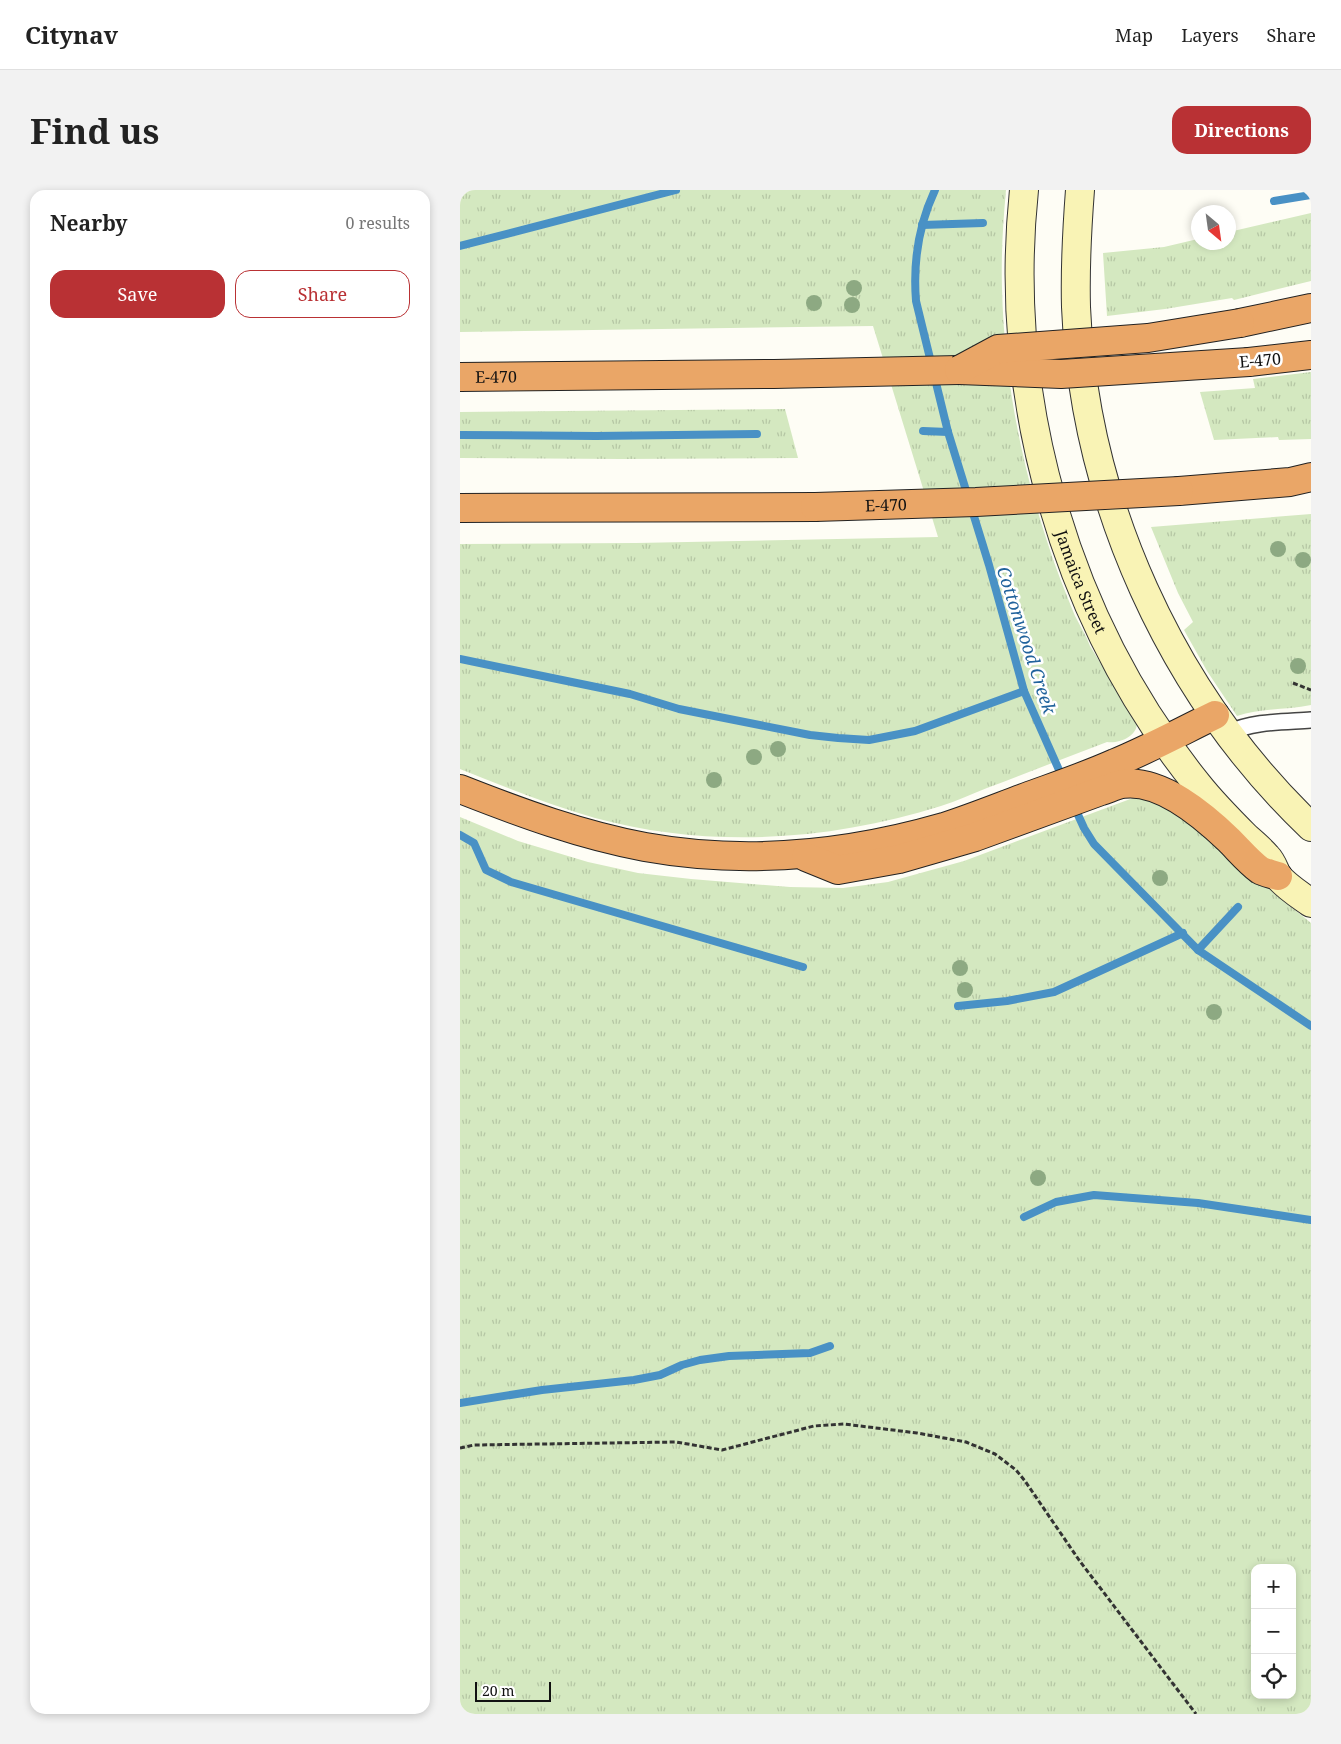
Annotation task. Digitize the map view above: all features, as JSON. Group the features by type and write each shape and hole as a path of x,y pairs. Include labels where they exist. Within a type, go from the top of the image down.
{"highway":[{"path":"959,370 998,349 1148,338 1240,323 1311,308"},
{"name":"E-470","path":"460,377 959,370 1060,374 1249,362 1311,355"},
{"name":"E-470","path":"460,508 815,507 1044,498 1304,482"},
{"path":"460,789 558,826 646,847 724,855 800,854 854,848 946,826 991,821 1119,774 1165,740 1222,724"},
{"path":"1119,774 1138,785 1148,787 1179,800 1207,819 1260,870 1278,876"}],"main road":[{"name":"Jamaica Street","path":"1024,190 1020,243 1020,311 1027,382 1041,461 1059,523 1091,606 1121,669 1165,740 1198,785 1217,807 1269,858 1278,876 1311,903"},
{"path":"1080,190 1076,256 1076,309 1083,380 1095,445 1112,507 1144,586 1170,640 1222,724 1276,790 1311,827"}],"lane":[{"path":"1222,724 1240,728 1311,720"}],"path":[{"path":"1293,683 1311,690"},
{"path":"460,1448 474,1445 676,1442 722,1450 814,1426 832,1424 917,1432 976,1445 995,1454 1021,1475 1079,1560 1196,1714"}],"green space":[{"path":"471,190 1006,190 1002,264 1003,320 1010,384 1021,448 1050,551 1075,616 1090,646 1137,723 1134,732 1121,741 1107,742 941,806 899,818 856,827 769,837 681,834 638,828 595,818 561,807 460,769 460,544 636,543 938,537 873,326 460,332 460,193"},
{"path":"1311,213 1311,281 1234,300 1232,298 1107,316 1103,253 1164,247 1191,241 1191,250 1236,250 1236,230"},
{"path":"1311,372 1311,439 1279,440 1278,437 1214,440 1200,392 1255,388 1253,379"},
{"path":"785,409 798,458 460,458 460,412"},
{"path":"1311,514 1311,705 1246,713 1237,716 1207,671 1184,630 1193,622 1178,593 1151,527"},
{"path":"1133,798 1142,798 1171,807 1311,923 1311,1714 460,1714 460,817 518,841 588,862 638,873 790,887 843,888 888,882 964,861"}],"waterway":[{"path":"460,246 676,190"},
{"name":"Cottonwood Creek","path":"935,190 929,203 918,244 915,272 916,301 948,432 989,565 1024,691 1063,779"},
{"path":"1274,201 1311,195"},
{"path":"922,225 983,223"},
{"path":"923,431 948,432"},
{"path":"460,435 757,434"},
{"path":"460,659 630,694 679,709 810,735 869,740 915,731 1024,691"},
{"name":"Cottonwood Creek","path":"1074,806 1094,844 1198,950 1311,1026"},
{"path":"460,835 474,843 486,870 511,882 803,967"},
{"path":"1198,950 1238,907"},
{"path":"958,1006 1007,1001 1054,992 1183,933"},
{"path":"1024,1217 1056,1202 1094,1195 1198,1203 1311,1220"},
{"path":"460,1403 542,1390 634,1380 660,1375 682,1365 700,1360 729,1356 810,1353 830,1346"}]}
